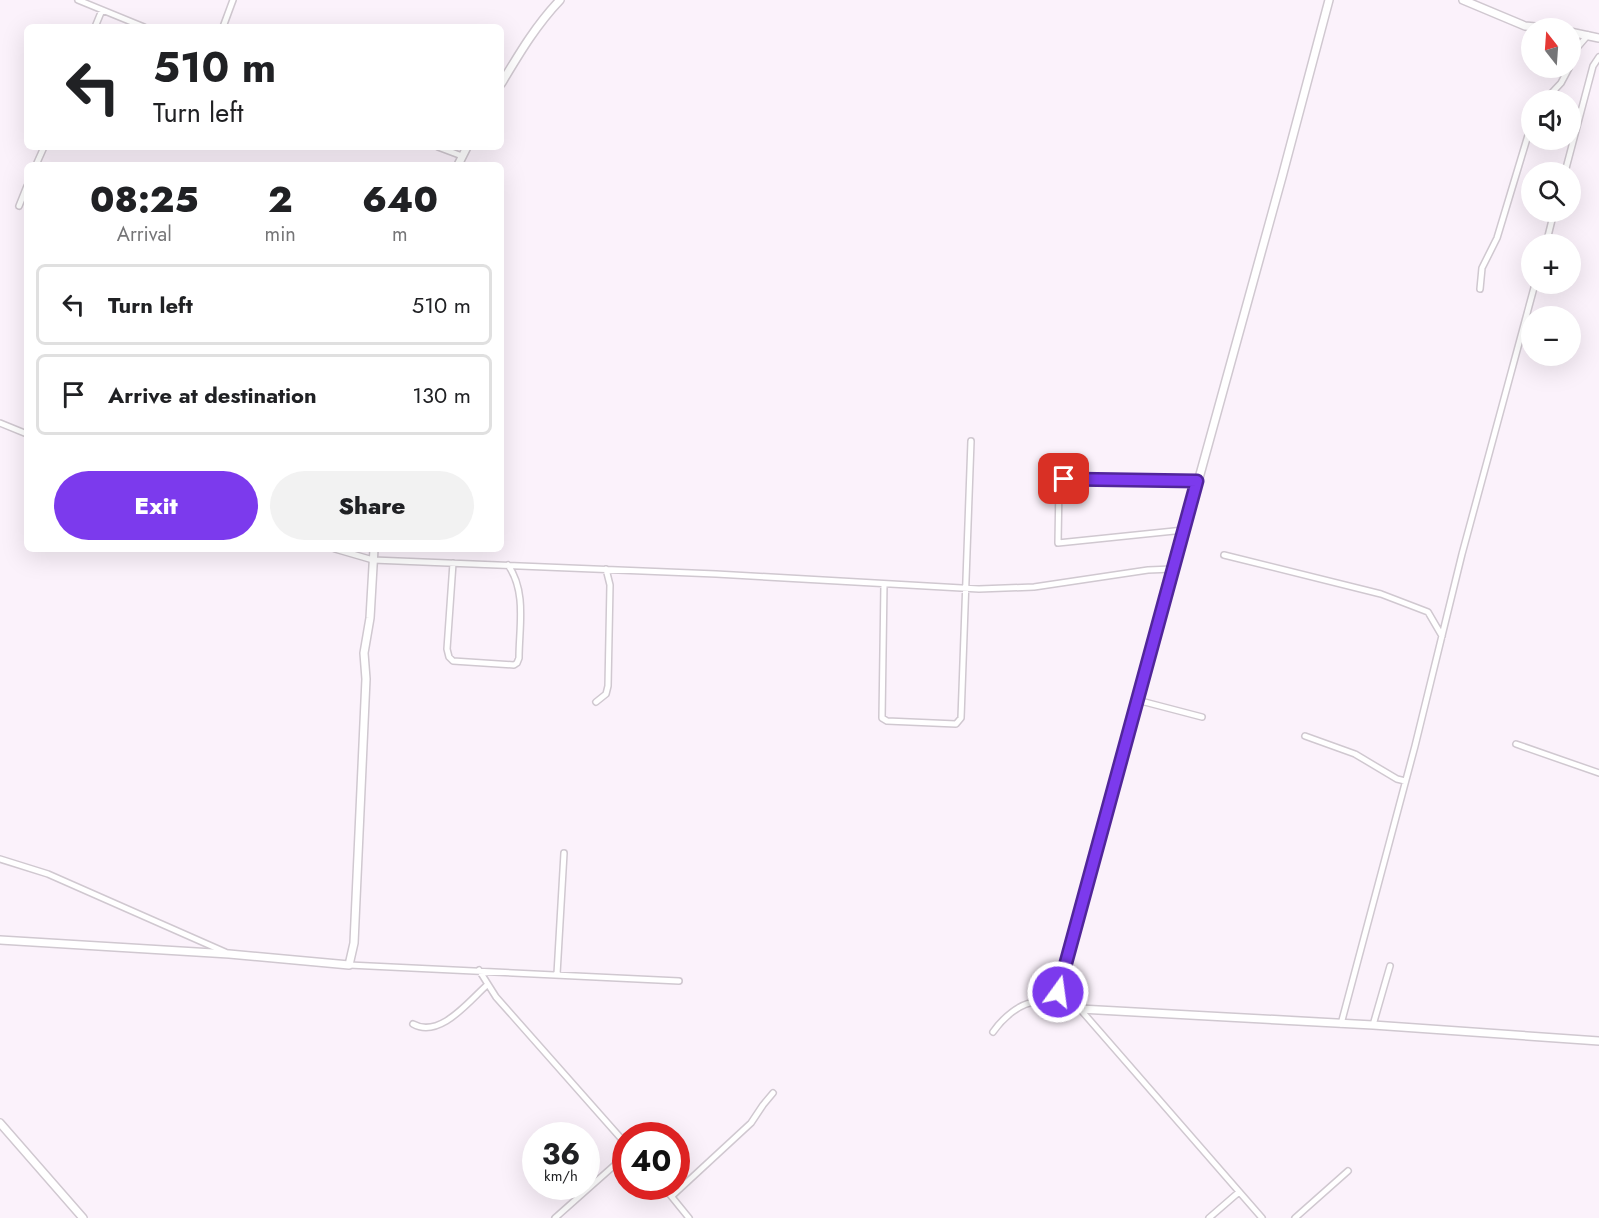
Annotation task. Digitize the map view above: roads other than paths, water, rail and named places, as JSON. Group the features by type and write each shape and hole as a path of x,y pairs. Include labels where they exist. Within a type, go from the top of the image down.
{"street":[{"path":"78,0 137,24"},
{"path":"223,24 233,0"},
{"path":"504,79 521,49 560,0"},
{"path":"1062,1006 1059,986 1329,0"},
{"path":"1463,0 1521,24"},
{"path":"96,24 102,10"},
{"path":"1581,33 1599,38"},
{"path":"1581,43 1588,34"},
{"path":"1568,162 1593,66 1599,57"},
{"path":"1555,90 1564,78"},
{"path":"446,150 462,156"},
{"path":"459,162 465,150"},
{"path":"1480,289 1482,268 1497,238 1524,150"},
{"path":"19,206 24,194"},
{"path":"1341,1024 1462,554 1532,294"},
{"path":"0,423 24,433"},
{"path":"884,584 882,718 887,721 956,724 961,718 971,441"},
{"path":"1184,530 1058,543 1059,485 1064,479 1197,481"},
{"path":"345,552 373,560 1007,589 1173,568"},
{"path":"349,965 355,932 366,680 364,653 370,618 374,552"},
{"path":"1224,555 1407,602 1428,612 1442,636"},
{"path":"453,563 447,649 449,657 453,661 514,664 518,663 519,658 520,593 508,565"},
{"path":"596,702 606,694 608,686 610,585 606,569"},
{"path":"1137,700 1202,717"},
{"path":"1305,736 1355,754 1397,779 1405,781"},
{"path":"1516,744 1599,773"},
{"path":"557,974 564,853"},
{"path":"0,859 48,874 229,954"},
{"path":"0,940 229,954 349,965 679,981"},
{"path":"1373,1025 1390,966"},
{"path":"479,970 487,985 612,1128"},
{"path":"413,1024 422,1028 440,1025 487,985"},
{"path":"993,1032 1003,1020 1026,1003 1040,1002 1080,1009 1373,1025 1599,1041"},
{"path":"1080,1009 1262,1218"},
{"path":"690,1179 751,1123 773,1093"},
{"path":"1,1126 83,1218"},
{"path":"555,1218 612,1167"},
{"path":"1295,1218 1348,1171"},
{"path":"1209,1218 1239,1192"},
{"path":"675,1200 689,1218"}]}
